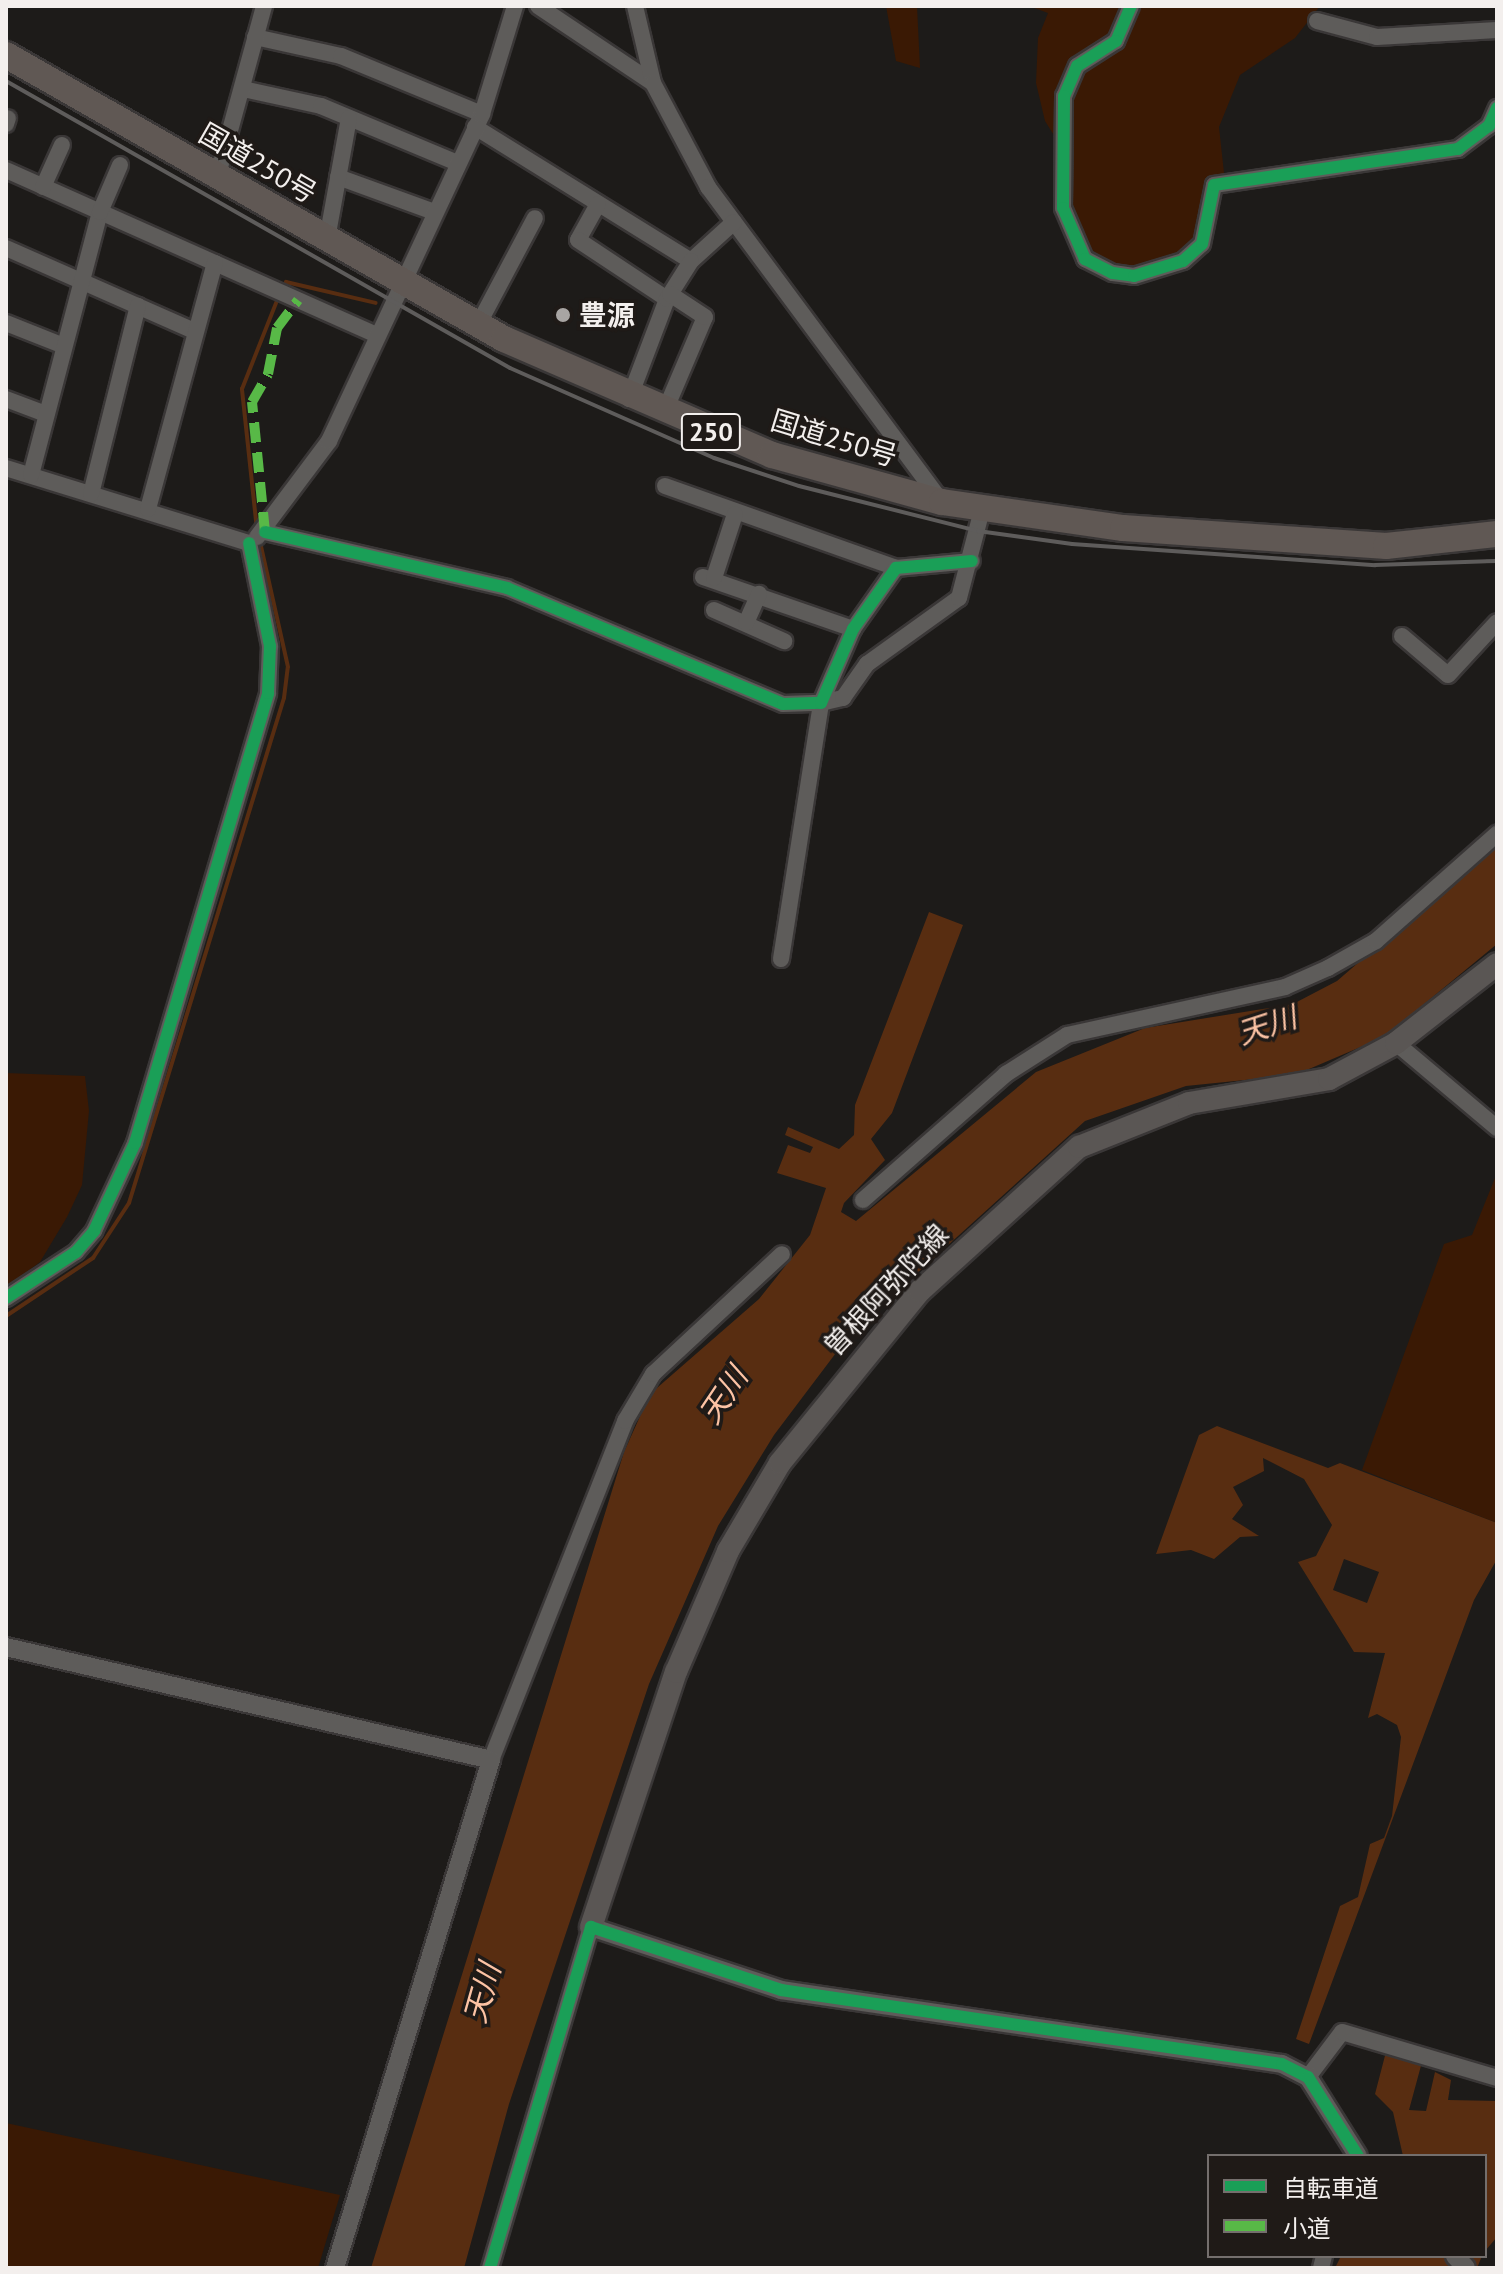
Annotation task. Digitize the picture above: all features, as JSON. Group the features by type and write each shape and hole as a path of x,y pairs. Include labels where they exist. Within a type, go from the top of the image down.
{"highway":[{"name":"国道250号","path":"6,55 478,325 629,399 772,455 982,510 1286,543 1386,546 1497,534"}],"main road":[{"name":"曽根阿弥陀線","path":"591,1927 676,1672 728,1551 788,1452 920,1291 1079,1147 1189,1103 1329,1079 1396,1043 1497,964"}],"street":[{"path":"217,178 264,6"},
{"path":"249,543 265,532 329,441 479,121 515,6"},
{"path":"538,6 653,83"},
{"path":"635,6 653,83 734,222 942,502"},
{"path":"1131,6 1116,41 1077,66 1064,96 1063,208 1085,259 1113,273 1148,274 1183,261 1202,244 1214,185 1458,149 1489,126 1497,108"},
{"path":"1317,21 1377,37 1497,30"},
{"path":"255,37 341,56 479,121 598,204 691,261"},
{"path":"243,89 349,118 457,163"},
{"path":"327,239 349,118"},
{"path":"43,187 62,145"},
{"path":"31,475 100,212 120,165"},
{"path":"6,170 378,336"},
{"path":"338,177 434,212"},
{"path":"598,204 578,240 705,317 664,413"},
{"path":"478,325 535,218"},
{"path":"629,399 669,297 691,261 734,222"},
{"path":"6,248 82,278 194,331"},
{"path":"148,509 215,263"},
{"path":"91,494 138,306"},
{"path":"6,323 64,346"},
{"path":"6,399 46,414"},
{"path":"6,468 148,509 249,543"},
{"path":"665,486 735,514 896,568 972,561"},
{"path":"265,532 507,588 783,704 821,703 843,698 867,664 943,616 959,598 972,561 982,510"},
{"path":"735,514 709,577 853,629"},
{"path":"6,1298 66,1260 94,1231 135,1143 268,693 270,646 249,543"},
{"path":"781,959 821,703 853,629 896,568"},
{"path":"746,623 759,594"},
{"path":"714,610 784,641"},
{"path":"1402,636 1448,675 1497,622"},
{"path":"863,1200 1006,1074 1067,1035 1285,987 1328,968 1376,941 1497,834"},
{"path":"1396,1043 1497,1128"},
{"path":"335,2268 491,1760 625,1421 653,1374 782,1254"},
{"path":"6,1647 491,1760"},
{"path":"490,2268 591,1927 781,1990 1282,2064 1308,2077 1357,2154"},
{"path":"1308,2077 1342,2032 1497,2078"}],"shaded area":[{"path":"886,6 917,6 920,68 896,61"},
{"path":"1029,6 1320,6 1295,38 1240,75 1219,127 1225,182 1204,237 1189,252 1124,274 1085,245 1069,201 1067,156 1045,121 1036,83 1038,38 1048,13"},
{"path":"6,1073 85,1076 89,1111 82,1185 67,1217 40,1262 6,1287"},
{"path":"1497,1173 1497,1523 1362,1470 1444,1244 1472,1235"},
{"path":"6,2123 340,2195 318,2268 6,2268"}],"water":[{"name":"天川","path":"1497,843 1497,944 1384,1037 1295,1075 1186,1086 1085,1121 851,1333 774,1435 718,1526 649,1684 509,2104 464,2268 371,2268 624,1452 650,1394 759,1299 810,1235 826,1188 777,1173 788,1145 810,1153 813,1147 785,1135 788,1127 839,1149 854,1135 855,1105 929,912 963,925 892,1113 871,1139 885,1160 844,1203 841,1212 856,1221 1036,1072 1145,1028 1293,1004 1337,981"},
{"path":"1217,1426 1328,1468 1340,1463 1497,1523 1497,1559 1474,1600 1309,2044 1296,2039 1340,1906 1358,1897 1370,1844 1384,1838 1392,1816 1401,1737 1397,1725 1377,1714 1368,1718 1385,1653 1354,1652 1298,1562 1316,1556 1332,1525 1304,1479 1263,1458 1264,1471 1233,1487 1243,1505 1232,1519 1259,1536 1240,1537 1214,1559 1191,1550 1156,1554 1199,1435","holes":["1344,1559 1379,1572 1367,1603 1333,1590"]},
{"path":"1387,2048 1422,2062 1409,2110 1426,2111 1435,2072 1451,2080 1448,2100 1497,2101 1497,2237 1487,2249 1487,2154 1403,2154 1393,2112 1375,2094"},
{"path":"1340,2258 1481,2258 1477,2268 1335,2268"}],"waterway":[{"path":"282,291 286,282 376,303"},
{"path":"257,530 242,389 278,298"},
{"path":"6,1316 93,1258 129,1203 284,698 288,667 260,542"}],"railway":[{"path":"6,81 510,368 714,458 799,486 978,531 1072,544 1375,565 1497,561"}],"marked path":[{"path":"265,532 252,402 268,374 277,328 298,300"}],"cycle path":[{"path":"1131,6 1116,41 1077,66 1064,96 1063,208 1085,259 1113,273 1134,276 1183,261 1202,244 1214,185 1458,149 1489,126 1497,108"},
{"path":"265,532 507,588 783,704 821,703 853,629 896,568 972,561"},
{"path":"6,1298 76,1252 94,1231 135,1143 268,693 270,646 249,543"},
{"path":"490,2268 591,1927 781,1990 1282,2064 1308,2077 1357,2154"}],"place":[{"name":"豊源","path":"563,315"}]}
